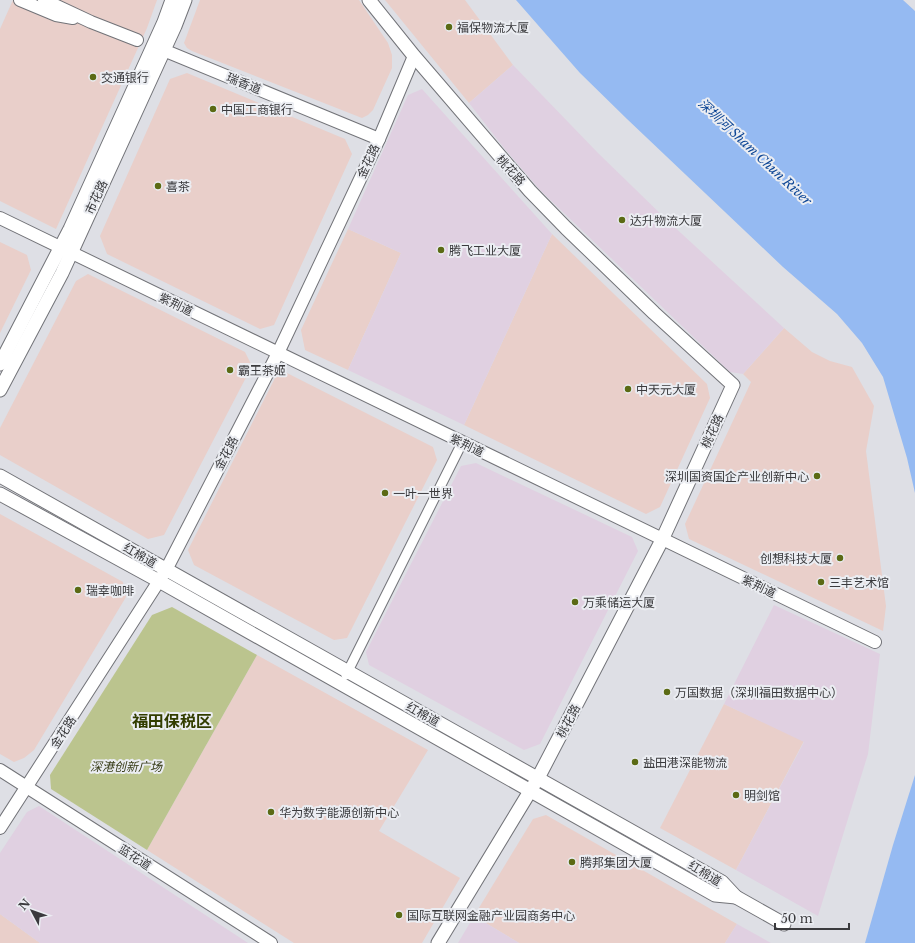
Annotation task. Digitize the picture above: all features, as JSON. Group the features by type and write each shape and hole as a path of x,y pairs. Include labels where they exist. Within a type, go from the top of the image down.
{"main road":[{"name":"市花路","path":"158,48 172,0"},
{"name":"市花路","path":"0,364 66,250 158,48 184,0"},
{"name":"桃花路","path":"370,0 414,56 498,156 566,228 654,313 733,385 662,540 538,778 438,943"},
{"name":"市花路","path":"0,390 62,273 66,250"},
{"name":"红棉道","path":"0,476 341,683 715,895 736,897"},
{"name":"红棉道","path":"0,494 162,575 348,672 722,882 736,897"},
{"path":"736,897 784,924"}],"street":[{"path":"20,0 56,15 91,22"},
{"path":"44,0 91,22 137,40"},
{"name":"瑞香道","path":"158,48 378,139"},
{"name":"金花路","path":"0,828 28,787 162,575 278,353 378,139 414,56"},
{"name":"紫荆道","path":"0,218 875,642"},
{"path":"341,683 348,672 462,443"},
{"name":"蓝花道","path":"0,770 271,943"}],"shaded area":[{"path":"13,0 157,0 147,28 56,229 0,201 0,29"},
{"path":"200,0 359,0 388,43 392,55 392,68 373,110 362,118 187,48 184,43"},
{"path":"385,0 465,0 513,65 469,103"},
{"path":"513,65 598,153 669,222 784,328 743,374 730,372 541,191 504,148 469,103"},
{"path":"187,73 345,139 352,154 274,325 260,329 107,254 100,236 170,79"},
{"path":"422,89 552,234 464,425 348,370 401,253 348,229 408,95"},
{"path":"348,229 401,253 348,370 305,350 301,330"},
{"path":"552,234 707,384 710,398 660,507 646,514 464,425"},
{"path":"0,242 27,255 31,270 0,333"},
{"path":"88,274 245,352 252,366 164,535 148,539 0,455 0,428 76,281"},
{"name":"深圳国资国企产业创新中心","path":"784,328 812,352 830,361 852,367 874,406 866,451 886,606 883,631 689,539 685,524 751,382 743,374"},
{"path":"285,372 433,447 437,460 347,638 334,640 194,565 188,550 275,378"},
{"name":"万乘储运大厦","path":"476,463 632,537 638,551 540,744 524,750 369,665 366,652 461,466"},
{"path":"0,514 123,582 126,597 34,750 24,758 14,762 0,754"},
{"path":"774,605 880,654 868,754 818,916 736,870 804,742 724,704"},
{"path":"257,655 428,750 379,831 460,878 422,943 294,943 147,850"},
{"path":"724,704 804,741 736,870 660,828"},
{"path":"39,806 248,943 40,943 0,914 0,853 27,812"},
{"path":"546,815 737,924 725,943 519,943 474,916 533,819"},
{"path":"0,914 40,943 0,943"},
{"path":"474,916 519,943 458,943"},
{"path":"737,924 771,943 725,943"}],"green space":[{"name":"深港创新广场","path":"172,607 257,655 147,850 51,789 50,775 152,615"}],"water":[{"name":"深圳河 Sham Chun River","path":"516,0 903,0 915,11 915,493 907,458 883,377 862,343 837,314 783,267 580,73"},
{"path":"915,775 915,943 865,943 893,845"}],"place":[{"name":"福保物流大厦","path":"449,27"},
{"name":"交通银行","path":"93,77"},
{"name":"中国工商银行","path":"213,109"},
{"name":"喜茶","path":"158,186"},
{"name":"达升物流大厦","path":"622,220"},
{"name":"腾飞工业大厦","path":"441,250"},
{"name":"霸王茶姬","path":"230,370"},
{"name":"中天元大厦","path":"628,389"},
{"name":"深圳国资国企产业创新中心","path":"817,476"},
{"name":"一叶一世界","path":"385,493"},
{"name":"创想科技大厦","path":"840,558"},
{"name":"三丰艺术馆","path":"821,582"},
{"name":"瑞幸咖啡","path":"78,590"},
{"name":"万乘储运大厦","path":"575,602"},
{"name":"万国数据（深圳福田数据中心）","path":"667,692"},
{"name":"盐田港深能物流","path":"635,762"},
{"name":"明剑馆","path":"736,795"},
{"name":"华为数字能源创新中心","path":"271,812"},
{"name":"腾邦集团大厦","path":"572,862"},
{"name":"国际互联网金融产业园商务中心","path":"399,915"}],"district":[{"name":"福田保税区","path":"172,721"}]}
